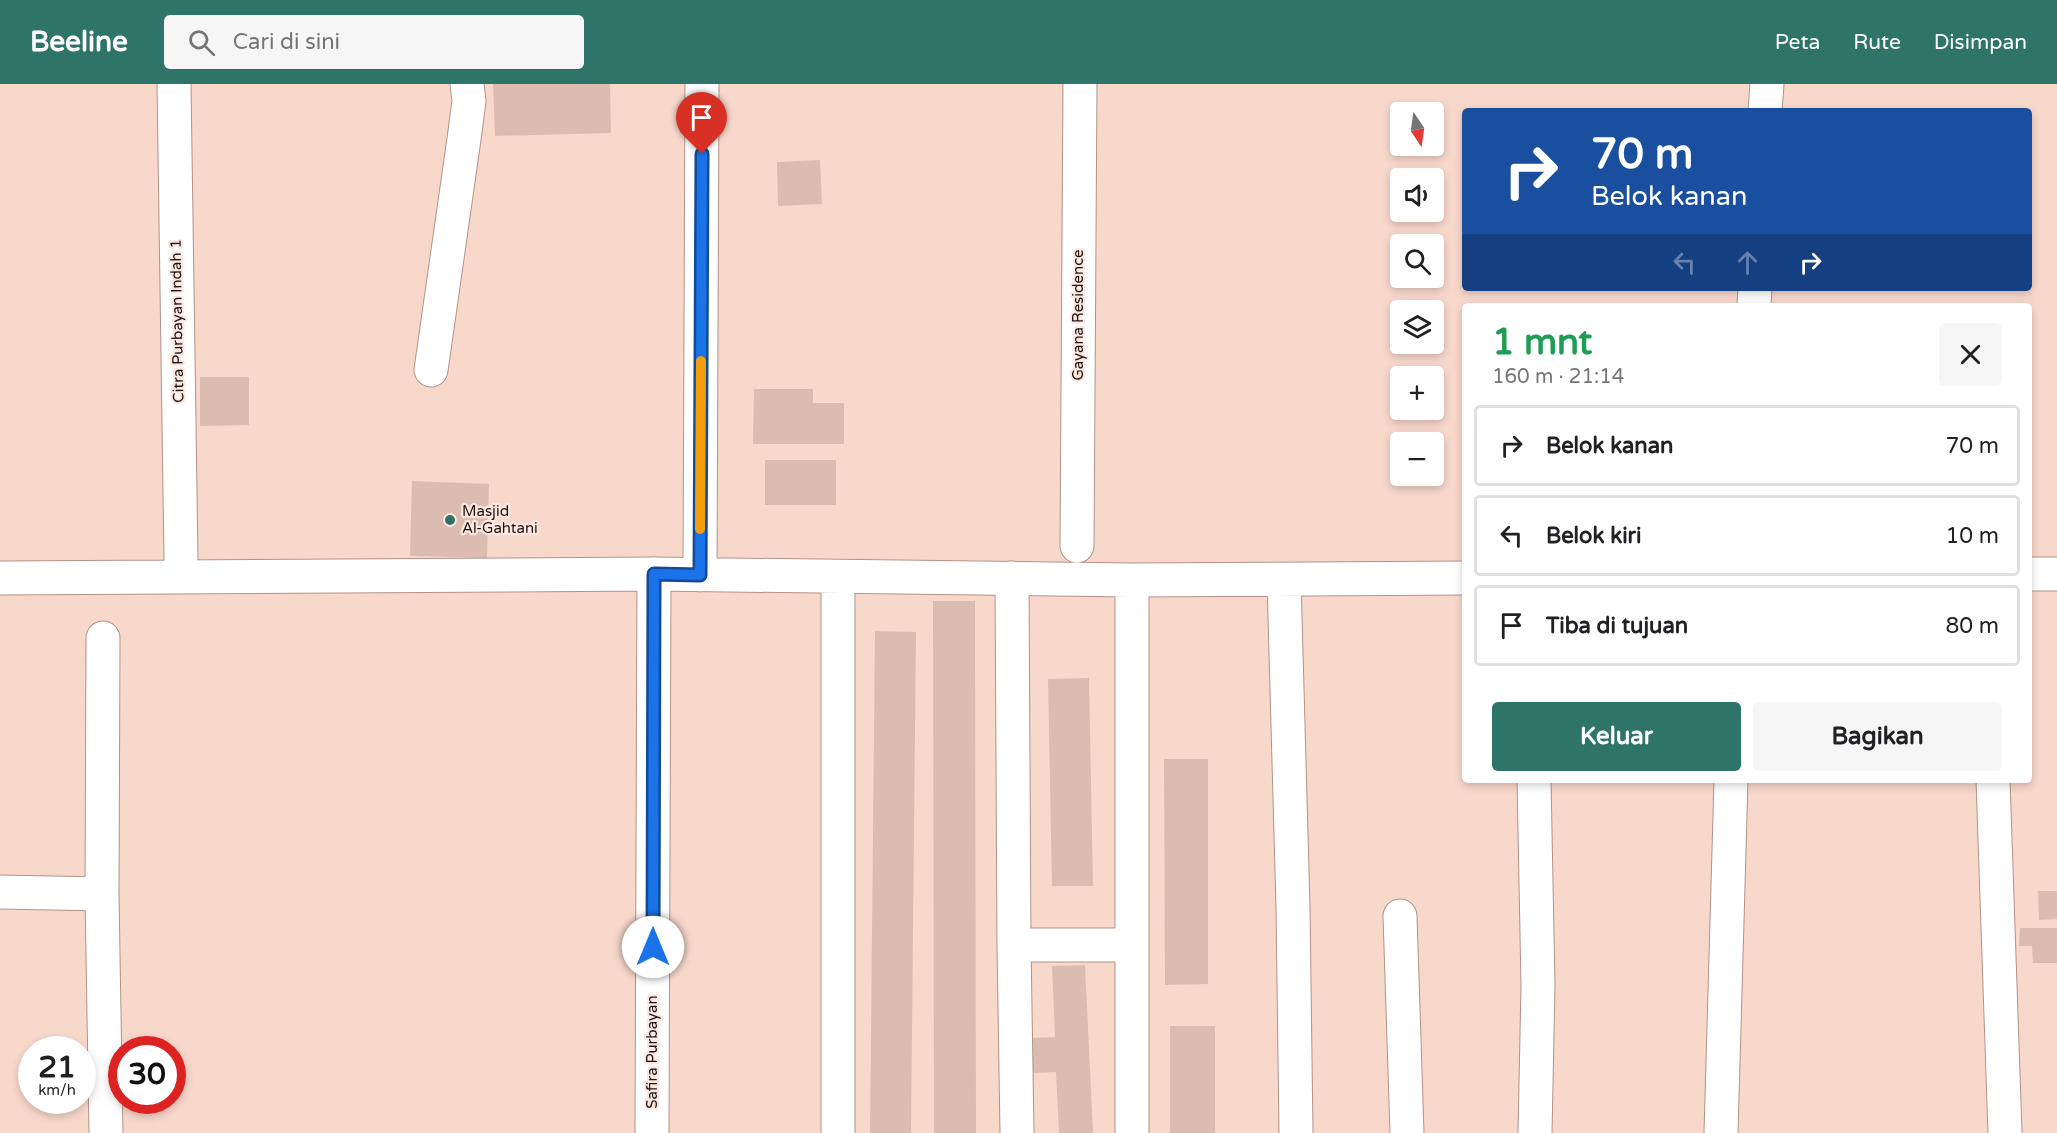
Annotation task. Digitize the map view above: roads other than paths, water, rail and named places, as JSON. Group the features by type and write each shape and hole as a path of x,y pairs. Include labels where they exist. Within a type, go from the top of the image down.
{"street":[{"name":"Citra Purbayan Indah 1","path":"174,84 181,559"},
{"path":"431,370 469,101 467,84"},
{"path":"700,575 702,84"},
{"name":"Gayana Residence","path":"1077,546 1080,84"},
{"path":"1765,108 1767,84"},
{"path":"0,578 654,574 1132,580 1462,578"},
{"name":"Safira Purbayan","path":"652,1133 654,574"},
{"path":"2032,574 2057,574"},
{"path":"838,577 838,1133"},
{"path":"1012,578 1017,1133"},
{"path":"1132,580 1132,1133"},
{"path":"1284,580 1293,907 1296,1133"},
{"path":"103,638 102,894 106,1133"},
{"path":"1534,783 1538,985 1535,1133"},
{"path":"1721,1133 1731,783"},
{"path":"1993,783 2005,1133"},
{"path":"0,892 102,894"},
{"path":"1400,916 1407,1133"},
{"path":"1014,945 1132,945"}],"place":[{"name":"Masjid Al-Gahtani","path":"450,520"}]}
